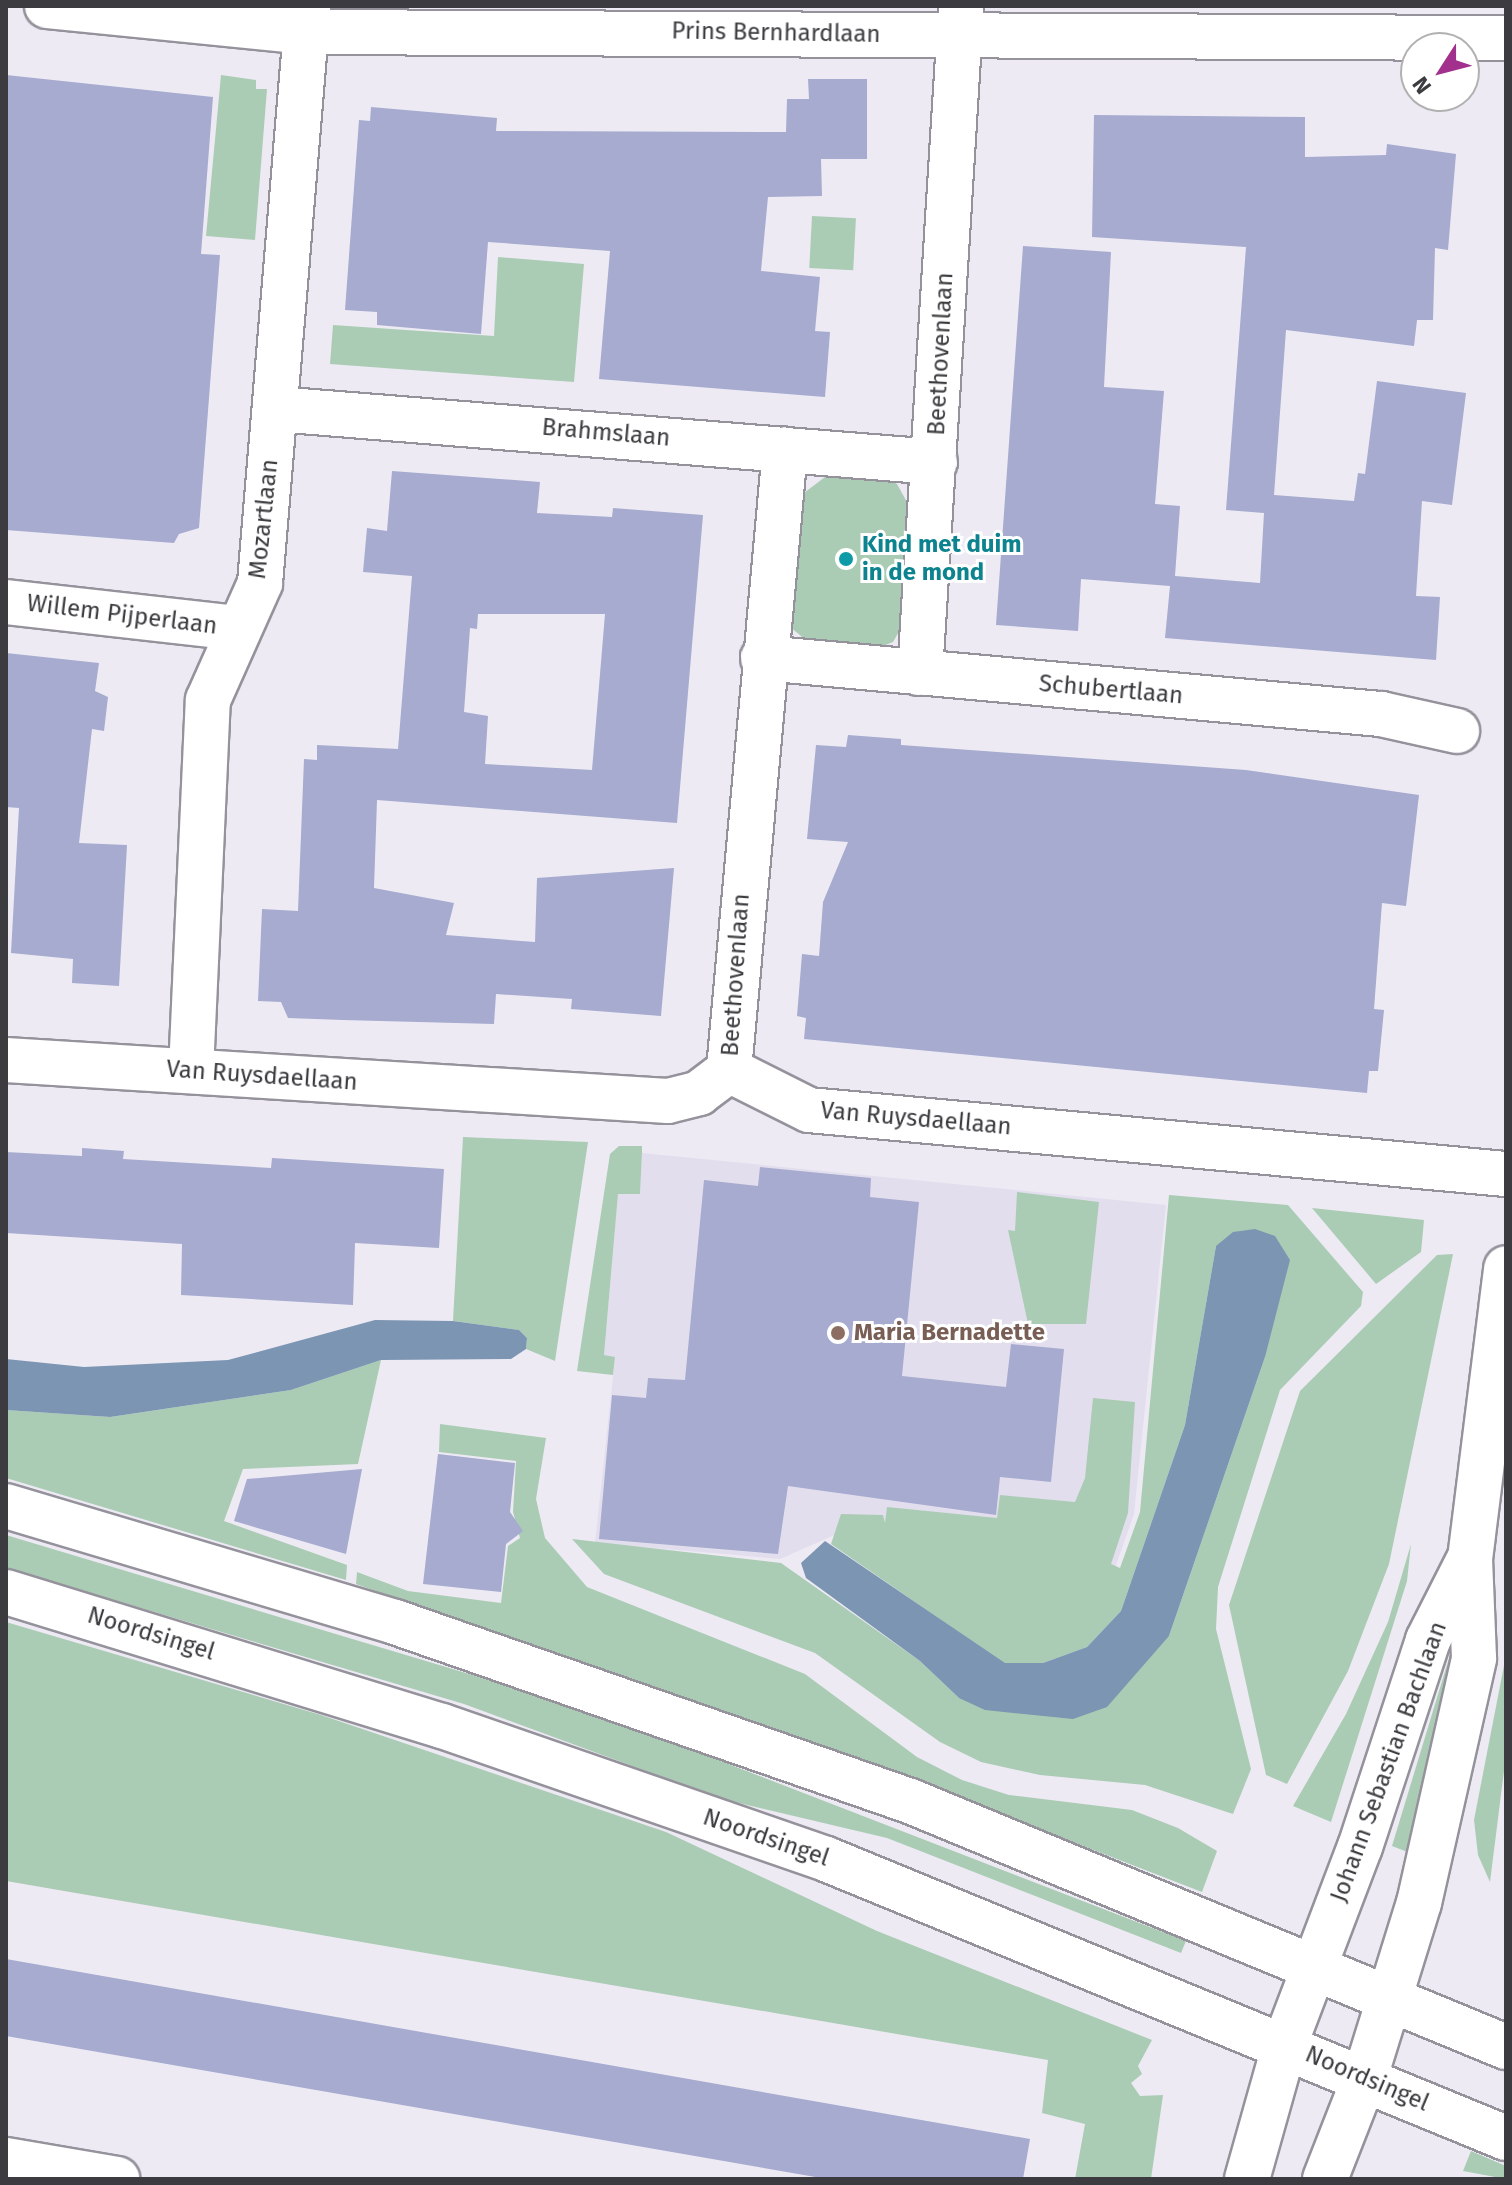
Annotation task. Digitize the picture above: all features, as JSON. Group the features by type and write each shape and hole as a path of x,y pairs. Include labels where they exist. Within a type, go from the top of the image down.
{"street":[{"name":"Prins Bernhardlaan","path":"47,6 307,19 960,21 1506,38"},
{"name":"Mozartlaan","path":"191,1071 208,700 260,583 307,19"},
{"name":"Beethovenlaan","path":"920,673 960,21"},
{"name":"Brahmslaan","path":"276,409 935,462"},
{"name":"Beethovenlaan","path":"729,1070 763,658 785,450"},
{"name":"Willem Pijperlaan","path":"6,602 239,628"},
{"name":"Schubertlaan","path":"763,658 1381,714 1457,731"},
{"name":"Van Ruysdaellaan","path":"6,1060 668,1101 699,1093 729,1070 809,1110 1506,1174"},
{"name":"Johann Sebastian Bachlaan","path":"1325,2179 1365,2077 1437,1837 1474,1658 1470,1559 1506,1268"},
{"path":"6,1506 608,1692 910,1801 1506,2047"},
{"name":"Johann Sebastian Bachlaan","path":"1247,2179 1285,2044 1315,1969 1428,1640 1470,1559"},
{"name":"Noordsingel","path":"6,1592 442,1726 826,1859 1285,2044 1506,2138"},
{"path":"6,2160 117,2179"}],"shaded area":[{"path":"642,1153 1166,1205 1134,1514 1103,1602 846,1530 780,1559 595,1543 615,1358 604,1355 618,1193 640,1194"}],"green space":[{"path":"221,75 256,80 256,89 267,89 255,240 206,236"},
{"path":"812,216 856,218 853,270 809,268"},
{"path":"498,257 584,264 574,382 330,364 333,325 494,336"},
{"path":"880,473 897,484 908,504 901,628 893,642 875,649 813,646 789,626 796,499 829,474"},
{"path":"463,1137 588,1142 555,1361 526,1349 527,1338 519,1330 453,1321"},
{"path":"619,1146 642,1146 642,1153 640,1194 618,1194 604,1355 615,1357 613,1375 577,1371 610,1154"},
{"path":"1017,1192 1099,1202 1086,1324 1028,1324 1008,1230 1015,1231"},
{"path":"1169,1195 1288,1205 1363,1292 1361,1306 1280,1390 1218,1587 1216,1629 1251,1769 1233,1814 1145,1785 1040,1775 981,1762 940,1742 815,1653 604,1574 572,1539 781,1563 920,1661 959,1698 1169,1636 1265,1357 1216,1246 1185,1425 1121,1611 1087,1647 1043,1663 1005,1664 831,1544 841,1514 883,1515 885,1523 887,1507 997,1518 1000,1495 1075,1502 1085,1478 1093,1398 1135,1402 1128,1513 1111,1564 1120,1568 1140,1512"},
{"path":"1312,1208 1424,1220 1421,1252 1376,1284"},
{"path":"1453,1254 1389,1564 1348,1671 1287,1784 1266,1775 1229,1605 1300,1391 1437,1255"},
{"path":"381,1360 358,1464 243,1469 224,1521 347,1565 346,1580 6,1478 6,1410 110,1417 291,1390"},
{"path":"440,1424 546,1438 536,1499 545,1538 587,1587 805,1674 917,1757 962,1780 1009,1795 1132,1810 1178,1828 1217,1851 1202,1892 1006,1816 356,1584 357,1572 408,1591 501,1603 508,1546 520,1538 513,1512 516,1461 439,1452"},
{"path":"6,1535 476,1676 695,1751 1186,1941 1181,1953 887,1838 722,1799 464,1704 6,1568"},
{"path":"1411,1544 1407,1581 1331,1822 1293,1806 1346,1714 1388,1622"},
{"path":"1463,1612 1410,1853 1392,1846"},
{"path":"6,1622 321,1715 666,1832 877,1931 1152,2040 1138,2066 1142,2074 1131,2083 1140,2096 1163,2095 1151,2179 1075,2179 1085,2124 1042,2113 1048,2060 6,1881"},
{"path":"1506,1655 1506,1755 1490,1882 1478,1855 1474,1820"},
{"path":"1471,2151 1506,2166 1506,2179 1463,2171"}],"water":[{"path":"1255,1229 1275,1236 1290,1260 1265,1357 1169,1636 1107,1707 1073,1719 985,1710 959,1698 920,1661 806,1578 801,1563 825,1541 1005,1663 1043,1663 1087,1647 1121,1611 1185,1425 1216,1246 1233,1232"},
{"path":"375,1320 453,1321 519,1330 527,1338 526,1349 511,1359 381,1360 291,1390 110,1417 6,1410 6,1359 84,1367 228,1360"}],"building":[{"path":"6,75 213,97 201,254 220,255 199,528 179,534 174,543 6,530"},
{"path":"808,79 867,79 867,159 821,159 822,196 768,197 761,271 820,277 815,331 830,332 825,397 599,379 610,251 488,242 481,334 377,325 377,312 345,310 359,120 370,121 371,107 497,118 496,131 786,132 787,99 809,99"},
{"path":"1094,115 1305,117 1305,157 1386,155 1387,144 1456,154 1448,250 1435,248 1433,320 1417,320 1414,346 1286,330 1274,495 1354,501 1358,473 1365,474 1377,381 1466,393 1452,505 1422,501 1416,596 1440,597 1436,660 1165,638 1170,586 1081,579 1078,631 996,625 1023,246 1111,252 1104,387 1164,391 1155,504 1180,506 1175,576 1260,583 1264,513 1226,510 1246,247 1092,237"},
{"path":"392,471 540,482 537,513 612,517 613,508 703,515 677,823 377,800 374,888 454,903 446,935 535,942 537,878 674,868 661,1016 571,1009 572,999 496,994 494,1024 288,1018 281,1002 258,1001 262,909 298,911 304,759 317,760 317,745 398,749 412,576 363,572 367,528 387,531","holes":["478,614 605,614 592,770 485,764 488,716 464,712 470,628 477,629"]},
{"path":"6,653 99,663 95,691 108,697 104,731 92,729 79,843 127,845 119,986 72,983 73,959 11,953 19,808 6,807"},
{"path":"848,735 901,739 901,745 1246,770 1419,795 1406,906 1382,903 1374,1009 1384,1010 1378,1071 1369,1071 1367,1093 804,1039 806,1018 797,1016 802,954 819,956 823,902 848,842 807,839 816,745 846,747"},
{"path":"82,1148 124,1151 123,1159 271,1168 272,1158 444,1169 439,1248 355,1243 353,1305 181,1295 182,1244 6,1233 6,1152 82,1156"},
{"path":"760,1167 871,1178 870,1197 919,1202 902,1376 1006,1387 1011,1344 1064,1349 1051,1482 1000,1477 996,1515 788,1486 778,1554 599,1539 612,1395 646,1398 648,1378 685,1380 704,1180 758,1186"},
{"path":"438,1454 515,1463 510,1512 523,1531 506,1544 501,1592 423,1584"},
{"path":"362,1469 346,1554 234,1521 247,1479"},
{"path":"6,1959 1030,2139 1023,2179 827,2179 6,2036"}],"place":[{"name":"Kind met duim in de mond","path":"846,559"},
{"name":"Maria Bernadette","path":"838,1333"}]}
